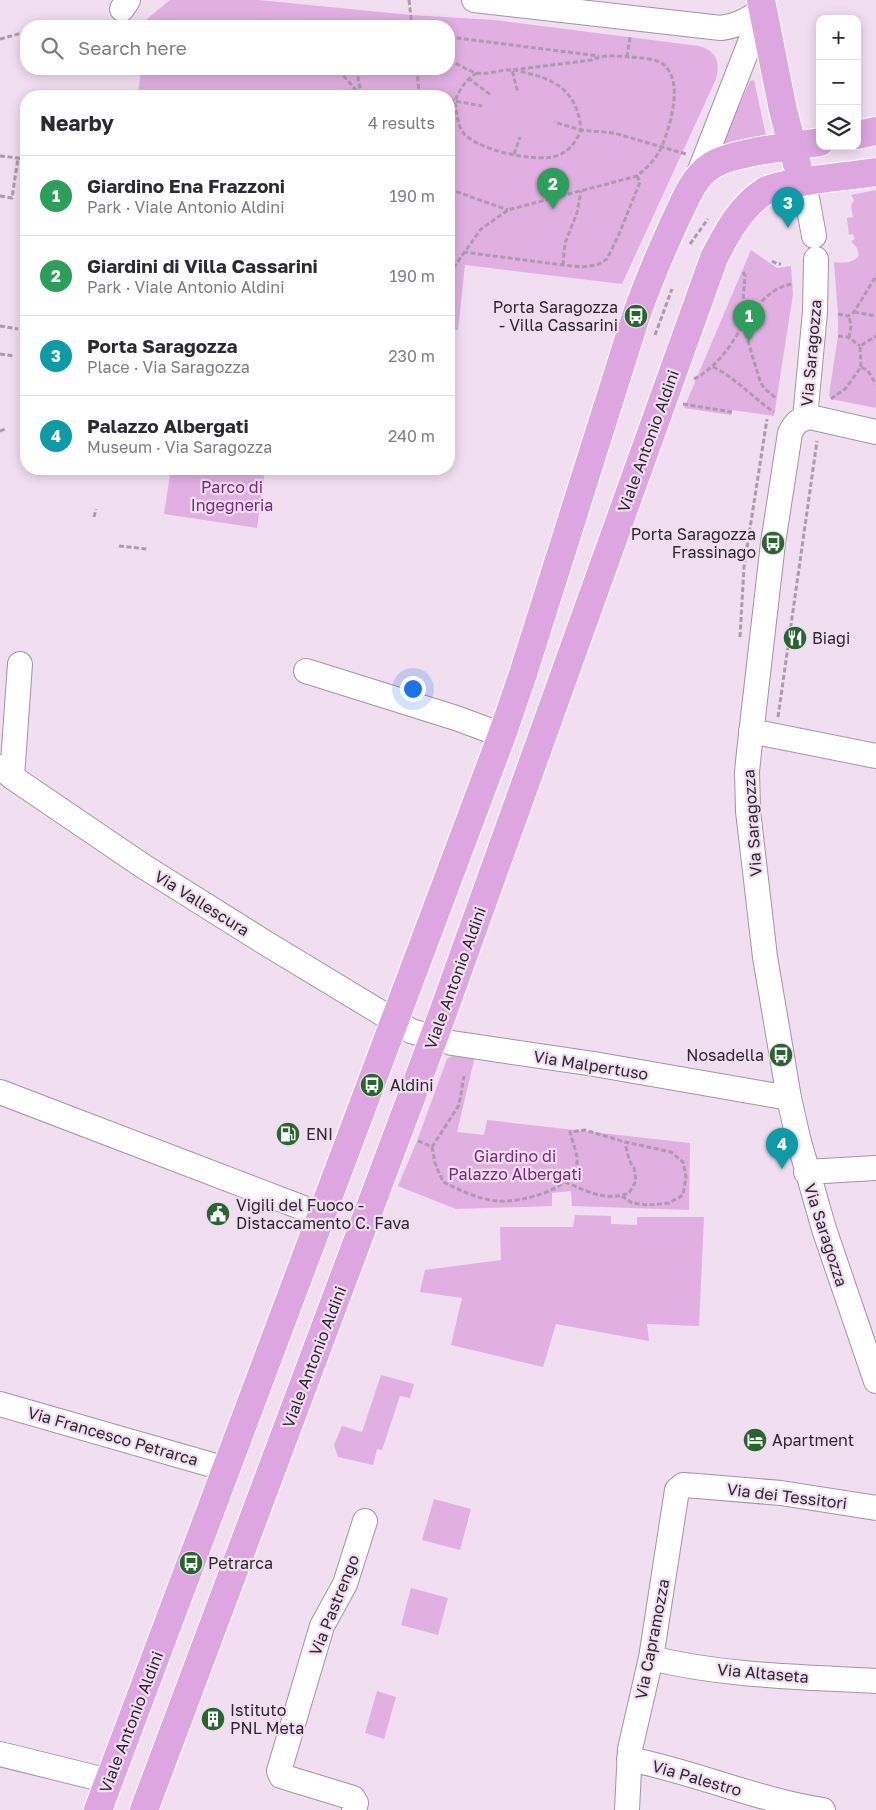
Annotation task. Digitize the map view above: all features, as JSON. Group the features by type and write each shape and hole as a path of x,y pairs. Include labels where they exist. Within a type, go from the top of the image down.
{"main road":[{"path":"762,5 782,110 802,182"},
{"path":"861,134 876,131"},
{"name":"Viale Antonio Aldini","path":"98,1810 396,1022 502,735 642,298 686,198 692,166 710,166 720,161 816,143"},
{"name":"Viale Antonio Aldini","path":"144,1810 434,1038 714,258 738,217 756,198 766,191 802,182 876,172"},
{"path":"320,1220 360,1235"},
{"path":"308,1251 348,1267"}],"street":[{"path":"474,0 721,28 730,27 747,20 762,5"},
{"path":"692,166 740,68 762,5"},
{"path":"721,28 733,41 740,68"},
{"path":"802,182 814,236"},
{"name":"Via Saragozza","path":"816,259 815,312 805,418 795,424 790,433 773,543 747,772 750,829 765,957 789,1098 806,1172 876,1381"},
{"path":"805,418 817,418 876,432"},
{"name":"Via Vallescura","path":"20,664 6,772 151,871 396,1022"},
{"path":"306,671 502,735"},
{"path":"752,731 876,756"},
{"name":"Via Malpertuso","path":"396,1022 412,1031 452,1043 594,1064 789,1098"},
{"path":"0,1092 312,1211 320,1220"},
{"path":"806,1172 876,1168"},
{"name":"Via Francesco Petrarca","path":"0,1404 226,1469"},
{"name":"Via Capramozza","path":"627,1810 629,1760 633,1734 651,1658 677,1490 683,1485 697,1486"},
{"name":"Via dei Tessitori","path":"697,1486 781,1492 876,1508"},
{"name":"Via Pastrengo","path":"354,1810 356,1803 353,1798 281,1776 279,1771 322,1626 345,1584 365,1521"},
{"name":"Via Altaseta","path":"651,1658 687,1666 748,1673 876,1681"},
{"path":"0,1754 109,1781"},
{"name":"Via Palestro","path":"629,1760 663,1767 791,1805 823,1810"}],"path":[{"path":"409,0 411,20"},
{"path":"0,39 20,34"},
{"path":"627,57 630,34"},
{"path":"455,38 599,56 653,60 664,65 671,76 674,89 674,104 661,147 648,168 637,176 508,210 481,230 455,265"},
{"path":"512,70 553,81 564,89 573,100 578,111 581,130 576,142 558,156 546,159 514,154 474,141 463,132 457,118 455,101 460,89 468,78 478,73 592,60 599,56"},
{"path":"455,63 478,73"},
{"path":"512,70 518,93"},
{"path":"343,75 356,90"},
{"path":"359,75 360,90"},
{"path":"417,75 419,90"},
{"path":"468,78 491,95"},
{"path":"455,101 482,106"},
{"path":"554,122 581,130 614,133 661,147 692,166"},
{"path":"514,154 520,137"},
{"path":"0,156 18,158 12,198 0,196"},
{"path":"464,252 582,267 597,265 607,259 619,234 640,182 637,176"},
{"path":"455,191 508,210"},
{"path":"563,265 565,243 577,213 581,191"},
{"path":"772,262 781,264"},
{"path":"743,272 745,276 743,325 760,381 764,388 777,399"},
{"path":"838,314 849,315 854,312 876,276"},
{"path":"693,380 713,367 723,356 758,303 772,292 794,284"},
{"path":"854,312 876,316"},
{"path":"849,315 851,327 849,338"},
{"path":"0,326 18,329"},
{"path":"838,336 849,338 860,346"},
{"path":"860,346 876,336"},
{"path":"831,399 846,388 861,367 860,346"},
{"path":"0,354 14,356"},
{"path":"713,367 730,376 761,404 774,412"},
{"path":"861,367 868,371 876,384"},
{"path":"683,404 732,412"},
{"path":"0,431 5,430"},
{"path":"778,719 813,447 817,440"},
{"path":"94,517 96,509"},
{"path":"119,546 147,549"},
{"path":"464,1076 459,1105 432,1147 435,1163 443,1182 474,1195 496,1201 521,1200 549,1191 566,1182 574,1172 577,1158 570,1132 585,1130 625,1142 671,1152 683,1162 686,1176 683,1195 669,1203 648,1205 632,1203 622,1196"},
{"path":"398,1136 432,1147"},
{"path":"566,1182 591,1193 607,1197 622,1196 629,1193 636,1180 625,1142"}],"green space":[{"path":"170,0 258,0 411,15 495,20 699,46 713,54 718,67 716,79 622,284 465,265 458,330 455,330 455,90 139,90 140,75 455,75 455,20 147,19"},
{"path":"754,80 767,140 720,148 750,81"},
{"path":"876,190 876,408 831,399 829,395 838,336 834,262 845,263 854,260 859,255 857,248 851,241 855,239 853,234 849,235 847,218 853,217 851,206 854,200 851,195"},
{"path":"751,250 777,268 791,266 793,294 774,416 732,410 731,415 684,408"},
{"name":"Parco di Ingegneria","path":"170,475 264,475 257,528 164,514"},
{"name":"Giardino di Palazzo Albergati","path":"454,1055 475,1056 457,1132 484,1135 487,1120 690,1143 689,1210 572,1206 571,1191 552,1193 552,1206 456,1209 398,1186 417,1141 447,1059"},
{"path":"575,1215 611,1216 611,1224 637,1225 637,1217 704,1217 699,1326 647,1324 649,1341 556,1324 543,1367 451,1345 462,1298 420,1292 425,1270 501,1260 500,1227 573,1227"},
{"path":"381,1375 414,1384 410,1398 400,1396 382,1450 377,1449 373,1465 338,1457 334,1445 342,1426 362,1432"},
{"path":"434,1499 471,1509 460,1550 422,1540"},
{"path":"411,1588 448,1598 438,1635 401,1625"},
{"path":"377,1691 396,1697 384,1739 365,1733"}],"place":[{"name":"Giardini di Villa Cassarini","path":"553,209"},
{"name":"Porta Saragozza","path":"788,228"},
{"name":"Porta Saragozza - Villa Cassarini","path":"636,316"},
{"name":"Giardino Ena Frazzoni","path":"749,341"},
{"name":"Porta Saragozza Frassinago","path":"773,543"},
{"name":"Biagi","path":"795,638"},
{"name":"Nosadella","path":"781,1055"},
{"name":"Aldini","path":"372,1085"},
{"name":"ENI","path":"288,1134"},
{"name":"Palazzo Albergati","path":"782,1169"},
{"name":"Vigili del Fuoco - Distaccamento C. Fava","path":"218,1214"},
{"name":"Apartment","path":"755,1440"},
{"name":"Petrarca","path":"191,1563"},
{"name":"Istituto PNL Meta","path":"213,1719"}]}
